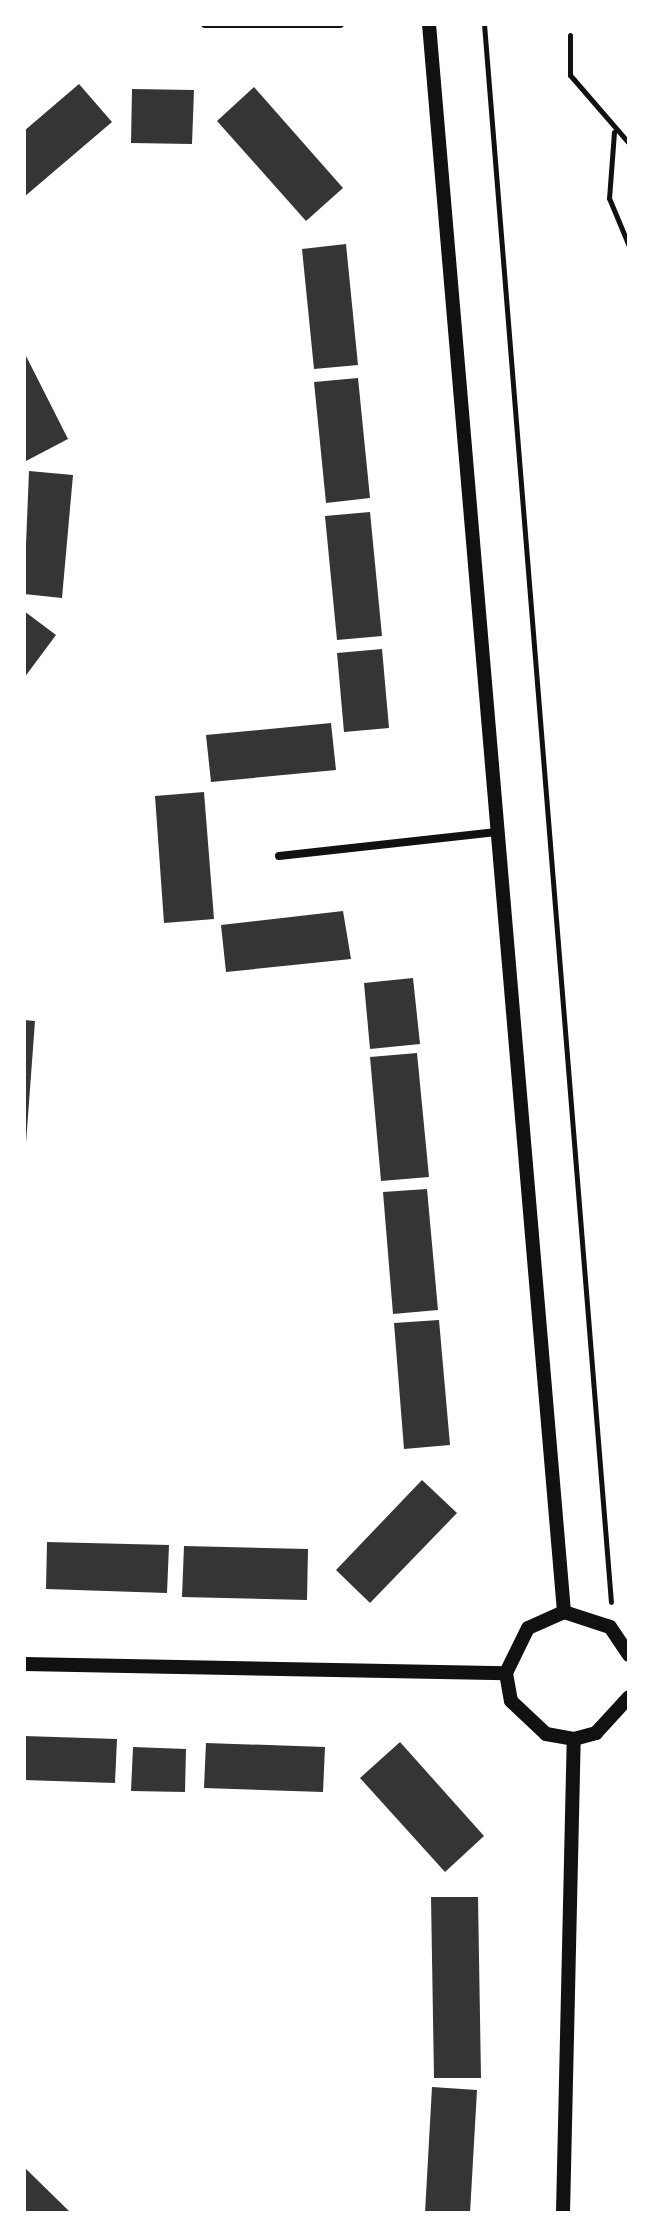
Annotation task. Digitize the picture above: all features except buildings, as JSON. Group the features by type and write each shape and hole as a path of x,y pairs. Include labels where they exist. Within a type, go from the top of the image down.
{"street":[{"path":"205,24 340,24"},
{"path":"429,24 564,1612"},
{"path":"279,856 497,832"},
{"path":"629,1655 610,1627 564,1612 528,1628 506,1673 511,1701 527,1722 574,1739 612,1723 629,1697"},
{"path":"24,1664 506,1673"},
{"path":"563,2213 574,1739"}],"path":[{"path":"484,24 611,1601 620,1610"},
{"path":"570,35 570,75 615,131 629,143"},
{"path":"615,131 609,198 629,246"}]}
